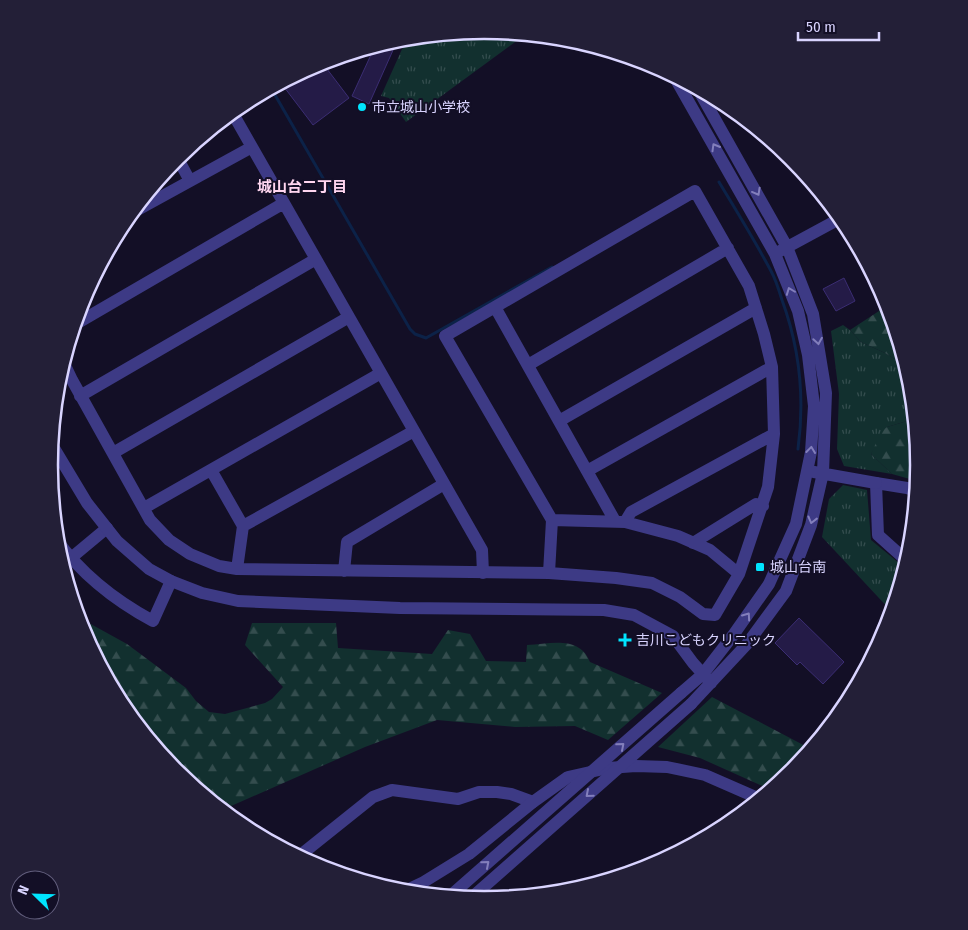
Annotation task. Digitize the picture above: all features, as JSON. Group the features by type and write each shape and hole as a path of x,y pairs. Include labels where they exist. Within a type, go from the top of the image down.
{"street":[{"path":"479,891 691,704 734,634 769,584 796,524 811,452 814,406 808,355 798,311 775,254 680,87"},
{"path":"456,890 681,693 707,678 747,644 786,591 811,525 823,473 826,393 813,314 787,247 705,101"},
{"path":"236,119 482,550 483,573"},
{"path":"147,205 252,147"},
{"path":"182,165 190,181"},
{"path":"68,372 150,520 168,540 190,554 219,566 237,569 549,573 616,578 652,583 680,597 703,614 715,615 739,574 768,487 774,434 772,367 749,286 696,191 445,336 552,520 549,573"},
{"path":"83,320 284,203"},
{"path":"775,254 834,222"},
{"path":"528,365 728,248"},
{"path":"80,396 316,258"},
{"path":"496,307 587,471 620,521"},
{"path":"559,421 756,308"},
{"path":"113,453 349,317"},
{"path":"587,471 772,367"},
{"path":"144,508 381,373"},
{"path":"243,526 414,431"},
{"path":"620,521 631,512 774,434"},
{"path":"58,455 87,503 117,541 150,569 171,581 202,593 238,602 410,608 604,610 634,615 672,636 707,678"},
{"path":"210,470 243,526 237,569"},
{"path":"807,471 909,489"},
{"path":"876,483 878,534 900,555"},
{"path":"344,571 347,542 444,484"},
{"path":"693,542 756,504 763,506"},
{"path":"552,520 620,521 678,536 710,550 739,574"},
{"path":"71,558 107,528"},
{"path":"67,553 81,570 129,608 153,621 171,581"},
{"path":"416,886 469,854 533,802 568,777 608,768 636,766 667,767 705,775 752,796"},
{"path":"305,852 373,796 385,791 404,791 458,799 479,792 497,792 511,794 533,802"}],"green space":[{"path":"456,40 517,40 406,122 389,98 381,96 403,47"},
{"path":"880,308 897,361 861,342 850,330 879,311"},
{"path":"843,325 861,342 897,361 908,421 887,427 871,454 892,474 844,466 837,449 839,394 831,331"},
{"path":"908,421 910,479 892,474 871,454 881,432 887,427"},
{"path":"843,485 867,490 871,540 899,563 886,606 822,537 829,499"},
{"path":"88,622 127,644 186,688 196,701 209,712 225,714 265,703 272,699 283,687 245,645 252,623 336,623 338,648 432,654 448,630 470,634 486,661 526,662 527,645 572,644 585,653 590,662 662,693 608,740 575,726 515,727 437,720 365,747 230,807 183,766 146,724 115,678"},
{"path":"712,697 804,746 763,786 700,758 658,747"}],"building":[{"path":"394,49 369,104 352,96 371,54"},
{"path":"328,68 349,98 313,125 285,88"},
{"path":"844,278 855,301 836,311 823,289"},
{"path":"799,618 844,662 823,684 800,662 797,665 775,643"}],"waterway":[{"path":"275,94 410,329 415,334 426,338 552,267"},
{"path":"719,182 773,274 788,318 797,355 801,392 798,449"}],"place":[{"name":"市立城山小学校","path":"362,107"},
{"name":"城山台南","path":"760,567"},
{"name":"吉川こどもクリニック","path":"625,640"}],"district":[{"name":"城山台二丁目","path":"302,187"}]}
